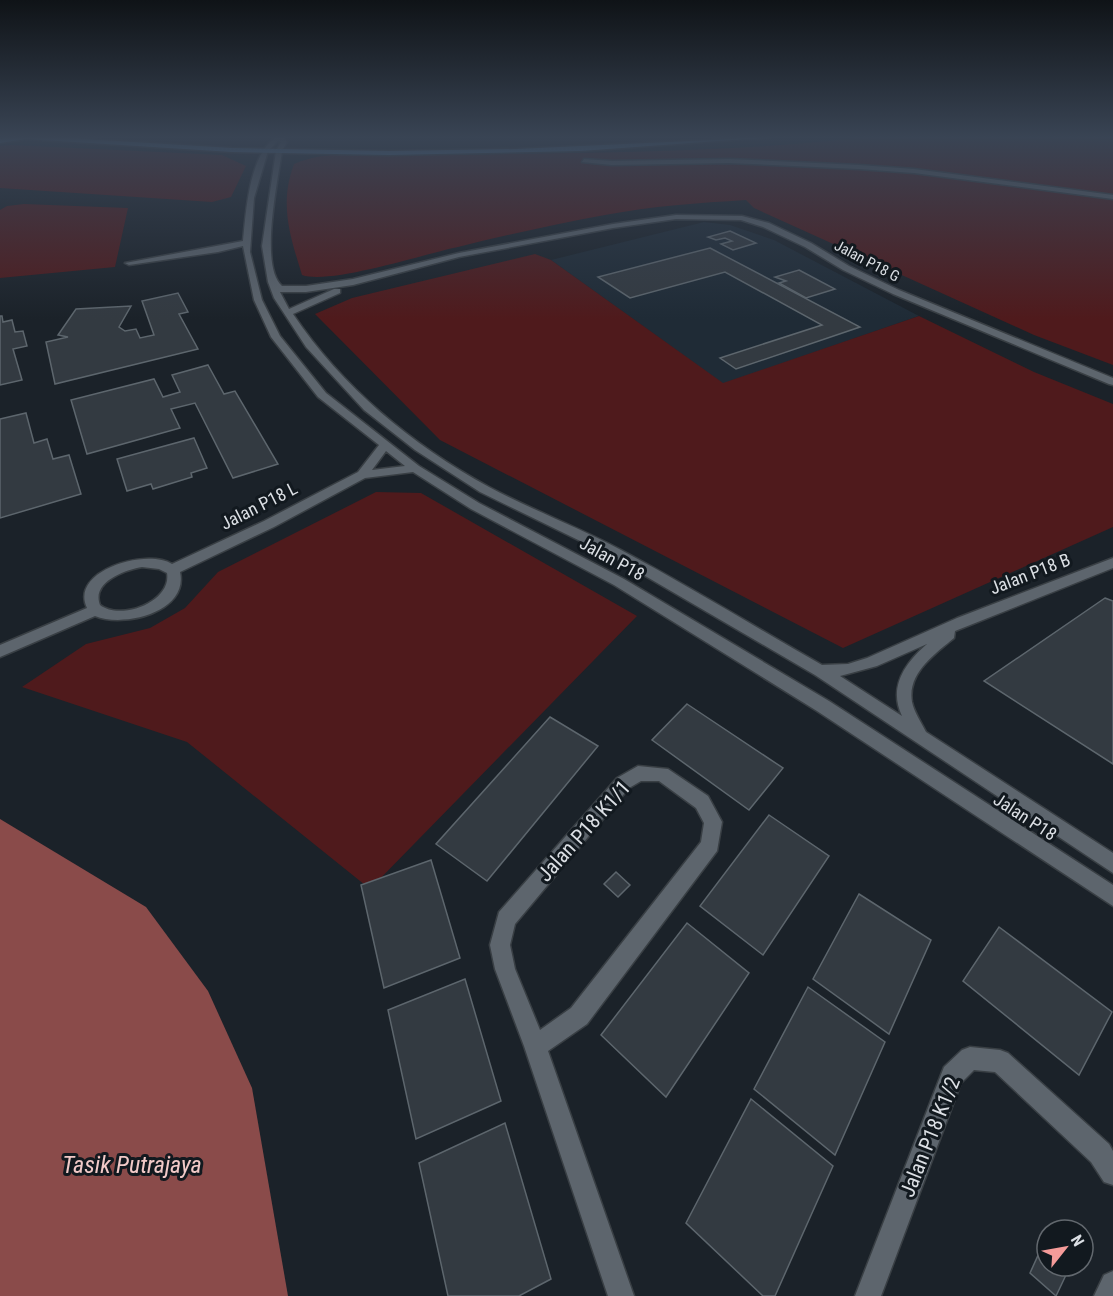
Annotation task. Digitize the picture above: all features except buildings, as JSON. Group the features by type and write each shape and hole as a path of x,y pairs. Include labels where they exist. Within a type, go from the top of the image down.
{"street":[{"name":"Jalan P18","path":"253,197 248,209 246,247 258,300 276,337 322,395 415,468 475,506 619,582 823,706 1113,896"},
{"name":"Jalan P18","path":"271,197 266,246 272,282 278,298 309,345 368,408 419,448 484,489 616,553 820,671 1113,864"},
{"name":"Jalan P18 G","path":"272,282 280,289 292,290 353,282 459,255 602,228 676,217 742,218 766,225 808,244 846,268 896,292 1113,382"},
{"path":"129,263 246,247"},
{"name":"Jalan P18 G","path":"288,313 353,282"},
{"name":"Jalan P18 L","path":"362,475 385,445"},
{"name":"Jalan P18 L","path":"172,570 269,524 362,475 415,468"},
{"path":"142,562 164,564 172,570 175,576 175,584 171,592 153,608 127,617 104,615 96,610 91,599 92,593 104,577 115,570 142,562"},
{"name":"Jalan P18 B","path":"820,671 848,670 872,662 962,622 1113,563"},
{"path":"0,651 96,610"},
{"name":"Jalan P18 B","path":"920,737 904,703 904,682 917,660 962,622"},
{"name":"Jalan P18 K1/1","path":"535,1046 579,1017 710,844 714,822 702,802 662,774 638,773 623,783 507,919 500,945 505,969 535,1046 621,1296"},
{"name":"Jalan P18 K1/2","path":"868,1296 952,1075 970,1058 999,1061 1100,1153 1113,1173"},
{"path":"1107,1296 1113,1284"}],"shaded area":[{"path":"144,197 229,197 212,202"},
{"path":"287,197 1113,197 1113,365 1034,335 754,208 746,200 658,207 605,215 513,234 355,272 315,277 302,275 290,233"},
{"path":"24,204 128,208 115,267 0,278 0,210 7,206"},
{"path":"704,222 730,225 774,240 919,316 723,384 551,260"},
{"path":"535,254 551,260 723,383 919,316 1034,372 1113,404 1113,527 843,648 440,440 315,314 352,298"},
{"path":"376,492 421,493 637,616 370,889 187,742 22,687 86,644 150,628 185,608 218,572"}],"water":[{"name":"Tasik Putrajaya","path":"0,819 146,907 208,991 252,1088 288,1296 0,1296"}]}
